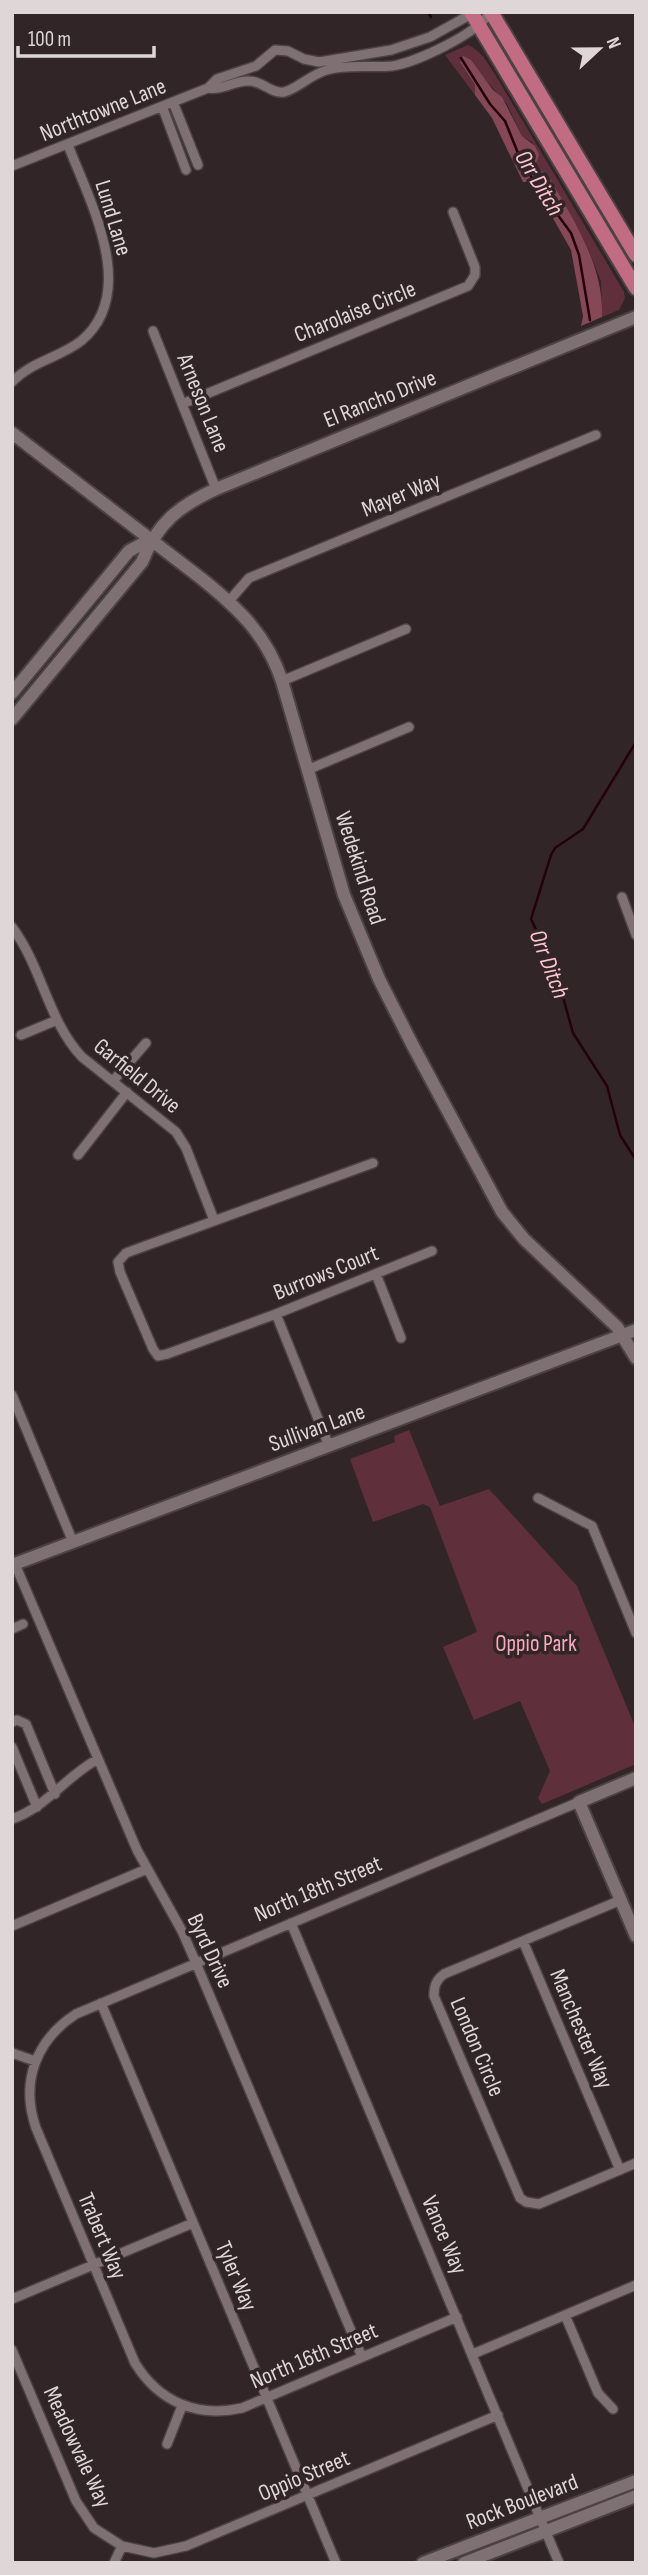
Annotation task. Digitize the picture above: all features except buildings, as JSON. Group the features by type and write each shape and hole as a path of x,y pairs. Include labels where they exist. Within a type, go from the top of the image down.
{"main road":[{"path":"491,12 634,252"},
{"path":"474,16 636,288"}],"street":[{"path":"474,16 433,51 401,64 337,67 315,74 294,89 281,93 264,83 260,71 264,58 269,53 282,49 304,60 319,62 391,50 430,37 474,16 491,12"},
{"path":"294,54 302,65 299,84"},
{"name":"Northtowne Lane","path":"208,88 214,80 252,68 264,58"},
{"name":"Northtowne Lane","path":"12,166 208,88 217,89 246,81 257,82 269,88"},
{"path":"173,102 198,165"},
{"path":"162,106 186,170"},
{"name":"Lund Lane","path":"12,382 32,365 80,341 94,326 107,296 110,273 106,253 68,145"},
{"name":"Charolaise Circle","path":"182,404 468,286 475,275 475,267 453,212"},
{"name":"El Rancho Drive","path":"12,693 129,551 151,539 180,509 216,489 636,317"},
{"name":"Arneson Lane","path":"153,331 216,489"},
{"name":"Wedekind Road","path":"12,433 229,601 254,626 272,656 282,681 337,873 358,932 412,1044 502,1212 524,1239 611,1321 636,1358"},
{"name":"Mayer Way","path":"229,601 250,578 596,435"},
{"name":"El Rancho Drive","path":"12,719 142,562 151,539"},
{"path":"282,681 406,629"},
{"path":"307,771 409,727"},
{"path":"622,897 636,935"},
{"name":"Garfield Drive","path":"12,928 34,965 57,1020 71,1045 176,1132 186,1148 214,1220"},
{"path":"21,1035 57,1020"},
{"path":"113,1082 146,1043"},
{"path":"78,1155 127,1092"},
{"path":"214,1220 373,1163"},
{"name":"Burrows Court","path":"214,1220 127,1254 118,1262 158,1356 276,1314 432,1251"},
{"path":"376,1274 401,1338"},
{"path":"276,1314 330,1446"},
{"name":"Sullivan Lane","path":"14,1564 636,1330"},
{"path":"12,1395 73,1542"},
{"path":"538,1498 592,1526 636,1633"},
{"name":"Byrd Drive","path":"14,1564 147,1870 182,1931 362,2357"},
{"path":"12,1629 23,1624"},
{"path":"12,1722 18,1720 26,1724 55,1794"},
{"path":"12,1747 37,1807"},
{"path":"12,1819 37,1807 55,1794 70,1777 98,1759"},
{"name":"North 18th Street","path":"35,2061 44,2043 64,2022 100,2004 636,1778"},
{"path":"579,1802 636,1936"},
{"path":"12,1926 147,1870"},
{"name":"London Circle","path":"621,1900 444,1975 439,1978 434,1996 520,2198 539,2204 636,2163"},
{"name":"Vance Way","path":"291,1923 559,2563"},
{"name":"Manchester Way","path":"523,1941 620,2170"},
{"name":"Tyler Way","path":"100,2004 335,2563"},
{"path":"12,2053 35,2061"},
{"name":"Trabert Way","path":"35,2061 29,2088 32,2116 93,2265 142,2375 164,2396 182,2406"},
{"path":"12,2299 193,2223"},
{"path":"473,2354 636,2285"},
{"path":"565,2315 598,2393 613,2409"},
{"name":"North 16th Street","path":"182,2406 198,2410 227,2411 267,2398 457,2317"},
{"name":"Meadowvale Way","path":"12,2350 76,2501 94,2528 122,2546"},
{"path":"167,2444 182,2406"},
{"name":"Oppio Street","path":"122,2546 154,2553 186,2546 498,2415"},
{"name":"Rock Boulevard","path":"464,2563 636,2481"},
{"name":"Rock Boulevard","path":"423,2563 447,2559 544,2524 636,2497"},
{"path":"114,2563 122,2546"}],"green space":[{"path":"468,45 481,54 496,76 624,292 625,298 619,310 602,317 601,281 586,244 548,175 537,168 533,143 522,136 507,104 470,60 460,62 475,85 475,95 445,55"},
{"name":"Oppio Park","path":"409,1430 440,1506 489,1489 577,1586 636,1729 636,1764 542,1804 538,1798 550,1771 520,1701 474,1720 443,1647 477,1632 430,1507 423,1504 373,1522 350,1459 395,1442 394,1436"}],"shaded area":[{"path":"463,56 471,60 493,90 502,97 522,136 535,146 539,155 537,168 548,175 585,243 598,279 602,317 581,326 583,316 571,250 554,220 527,182 523,182 492,118 475,95 475,85 460,62"}],"waterway":[{"name":"Orr Ditch","path":"428,12 431,17"},
{"name":"Orr Ditch","path":"461,58 490,104 505,121 520,158 538,188 571,233 579,255 590,320"},
{"name":"Orr Ditch","path":"636,742 583,829 555,848 531,919 556,972 573,1033 607,1086 620,1135 636,1160"}]}
